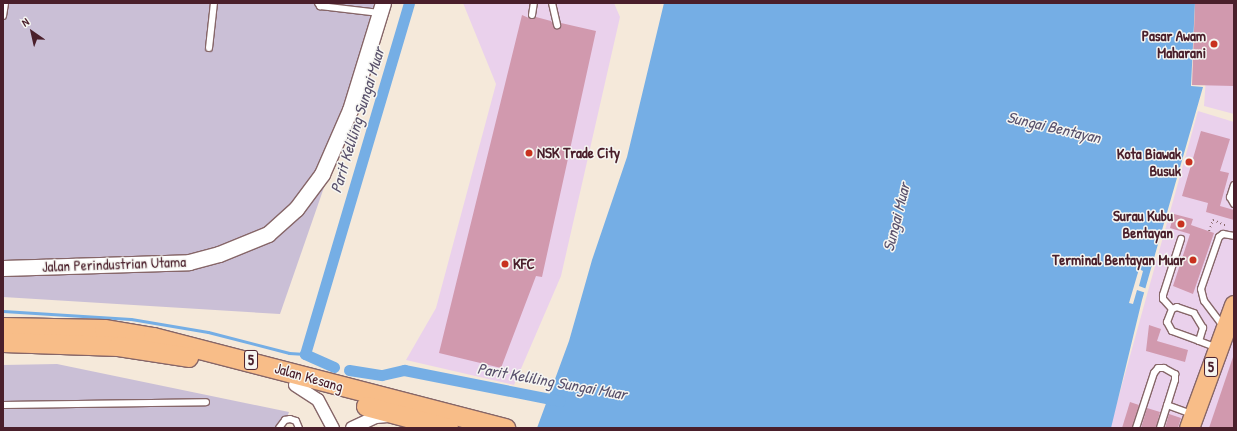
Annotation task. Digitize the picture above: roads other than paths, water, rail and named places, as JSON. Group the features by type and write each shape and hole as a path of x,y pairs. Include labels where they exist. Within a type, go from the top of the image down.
{"main road":[{"name":"5","path":"1191,421 1234,305"},
{"name":"Jalan Kesang","path":"3,328 104,329 153,337 500,426"},
{"name":"Jalan Kesang","path":"3,342 125,347 177,355 295,385 448,428"}],"street":[{"name":"Jalan Perindustrian Utama","path":"3,268 189,262 218,254 268,234 296,209 322,174 350,110 382,8"},
{"path":"295,385 318,400 333,428"},
{"path":"352,428 376,416 400,415"}],"lane":[{"path":"3,16 5,3"},
{"path":"209,48 214,3"},
{"path":"318,3 320,6 382,8"},
{"path":"532,14 534,3"},
{"path":"552,3 557,25"},
{"path":"1234,185 1230,197 1234,204"},
{"path":"1225,329 1200,295 1219,237 1223,234 1234,236"},
{"path":"1172,308 1163,299 1163,295 1181,239"},
{"path":"1172,308 1177,307 1194,313 1203,324 1199,341"},
{"path":"1172,308 1168,328 1218,348"},
{"path":"1136,428 1154,373 1158,368 1164,368 1175,374 1160,428"},
{"path":"3,405 206,402"},
{"path":"1167,405 1191,421"},
{"path":"279,428 285,420 290,419 296,421 299,428"}],"water":[{"path":"664,3 1195,3 1191,86 1203,87 1142,300 1111,428 537,428 569,341 592,260 627,157"}],"waterway":[{"name":"Parit Keliling Sungai Muar","path":"334,367 305,354 409,3"},
{"path":"3,311 131,319 208,332 289,353 305,354"},
{"name":"Parit Keliling Sungai Muar","path":"349,370 382,375 404,370 560,401"}],"place":[{"name":"Pasar Awam Maharani","path":"1214,44"},
{"name":"NSK Trade City","path":"529,153"},
{"name":"Kota Biawak Busuk","path":"1189,162"},
{"name":"Surau Kubu Bentayan","path":"1181,224"},
{"name":"Terminal Bentayan Muar","path":"1193,260"},
{"name":"KFC","path":"505,264"}],"water label":[{"name":"Sungai Bentayan","path":"1054,127"},
{"name":"Sungai Muar","path":"896,217"}]}
